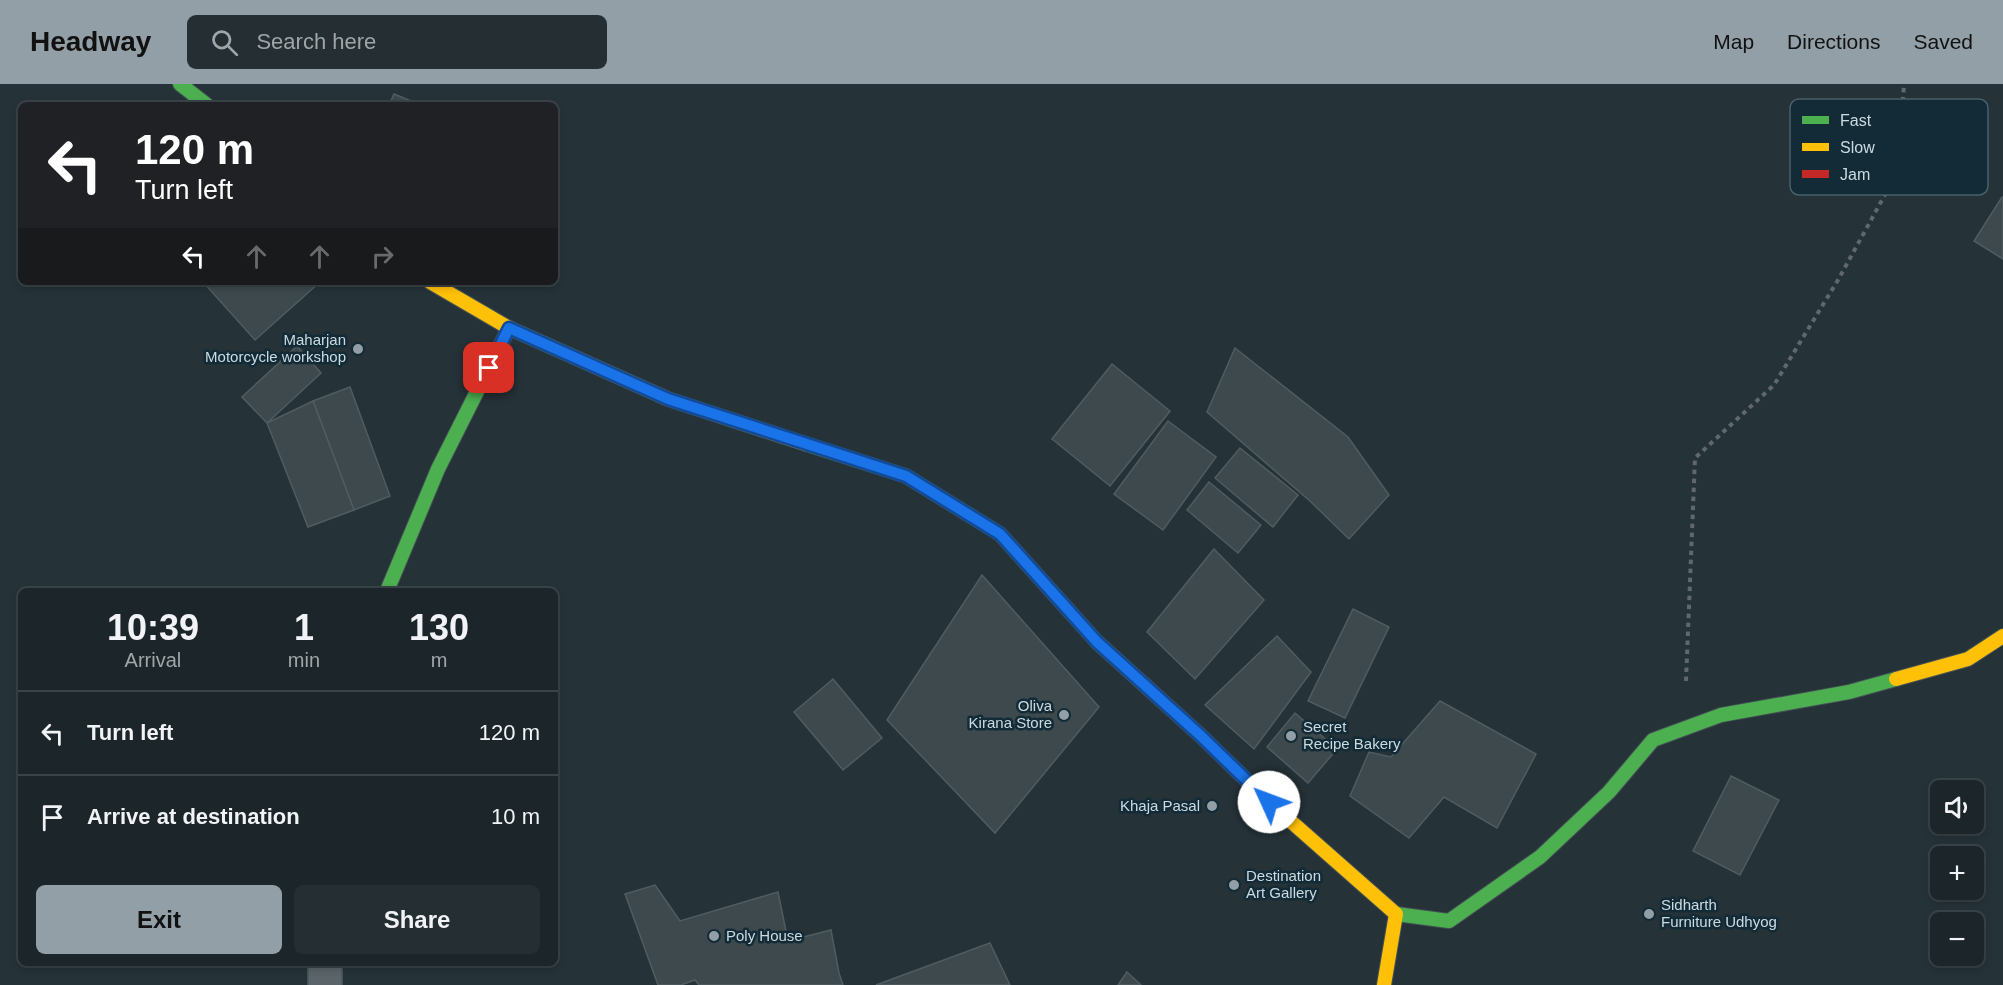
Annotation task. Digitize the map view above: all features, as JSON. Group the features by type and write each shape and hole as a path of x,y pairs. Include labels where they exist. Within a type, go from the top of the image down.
{"street":[{"path":"180,84 203,102"},
{"path":"435,285 509,328 668,399 906,476 1000,534 1097,642 1201,736 1253,788 1396,914 1449,921 1540,857 1609,792 1653,740 1721,715 1849,692 1968,659 2003,636"},
{"path":"388,588 438,469 509,328"},
{"path":"1383,985 1396,914"},
{"path":"325,966 325,985"}],"path":[{"path":"1903,99 1904,84"},
{"path":"1686,684 1695,458 1774,385 1885,195"}],"building":[{"path":"394,94 414,102 390,102"},
{"path":"2003,197 2003,259 1974,241"},
{"path":"206,285 317,285 255,340"},
{"path":"297,346 321,373 267,423 242,397"},
{"path":"1235,348 1348,437 1389,495 1349,539 1310,501 1207,412"},
{"path":"1112,364 1170,411 1110,486 1052,439"},
{"path":"350,387 390,496 354,510 313,401"},
{"path":"313,401 354,510 308,527 267,423"},
{"path":"1168,421 1216,457 1163,530 1114,494"},
{"path":"1240,448 1298,495 1273,527 1215,478"},
{"path":"1209,482 1261,525 1238,553 1187,510"},
{"path":"1214,549 1264,600 1195,679 1147,632"},
{"path":"982,575 1099,707 995,833 887,720"},
{"path":"1353,609 1389,627 1345,718 1308,701"},
{"path":"1277,636 1311,672 1254,749 1205,705"},
{"path":"833,679 882,738 843,770 794,712"},
{"path":"1440,701 1536,754 1497,828 1444,797 1409,838 1350,796 1369,752 1391,757"},
{"path":"1295,713 1337,749 1308,783 1267,747"},
{"path":"1731,776 1779,800 1740,875 1693,851"},
{"name":"Poly House","path":"655,885 680,921 778,892 788,941 831,930 843,985 699,985 695,980 681,985 658,985 625,894"},
{"path":"990,943 1010,985 876,985"},
{"path":"1127,972 1141,985 1118,985"}],"traffic: fast":[{"path":"180,84 203,102"},
{"path":"388,588 438,469 509,328"},
{"path":"806,444 906,476 1000,534 1097,642 1149,689"},
{"path":"1396,914 1449,921 1540,857 1609,792 1653,740 1721,715 1849,692 1896,679"}],"traffic: slow":[{"path":"435,285 509,328 668,399 806,444"},
{"path":"1896,679 1968,659 2003,636"},
{"path":"1270,803 1396,914 1384,985"}],"traffic: jam":[{"path":"1149,689 1270,803"}],"place":[{"name":"Maharjan Motorcycle workshop","path":"358,349"},
{"name":"Oliva Kirana Store","path":"1064,715"},
{"name":"Secret Recipe Bakery","path":"1291,736"},
{"name":"Khaja Pasal","path":"1212,806"},
{"name":"Destination Art Gallery","path":"1234,885"},
{"name":"Sidharth Furniture Udhyog","path":"1649,914"},
{"name":"Poly House","path":"714,936"}],"route":[{"path":"489,368 509,328 668,399 906,476 1000,534 1097,642 1201,736 1269,802"}]}
